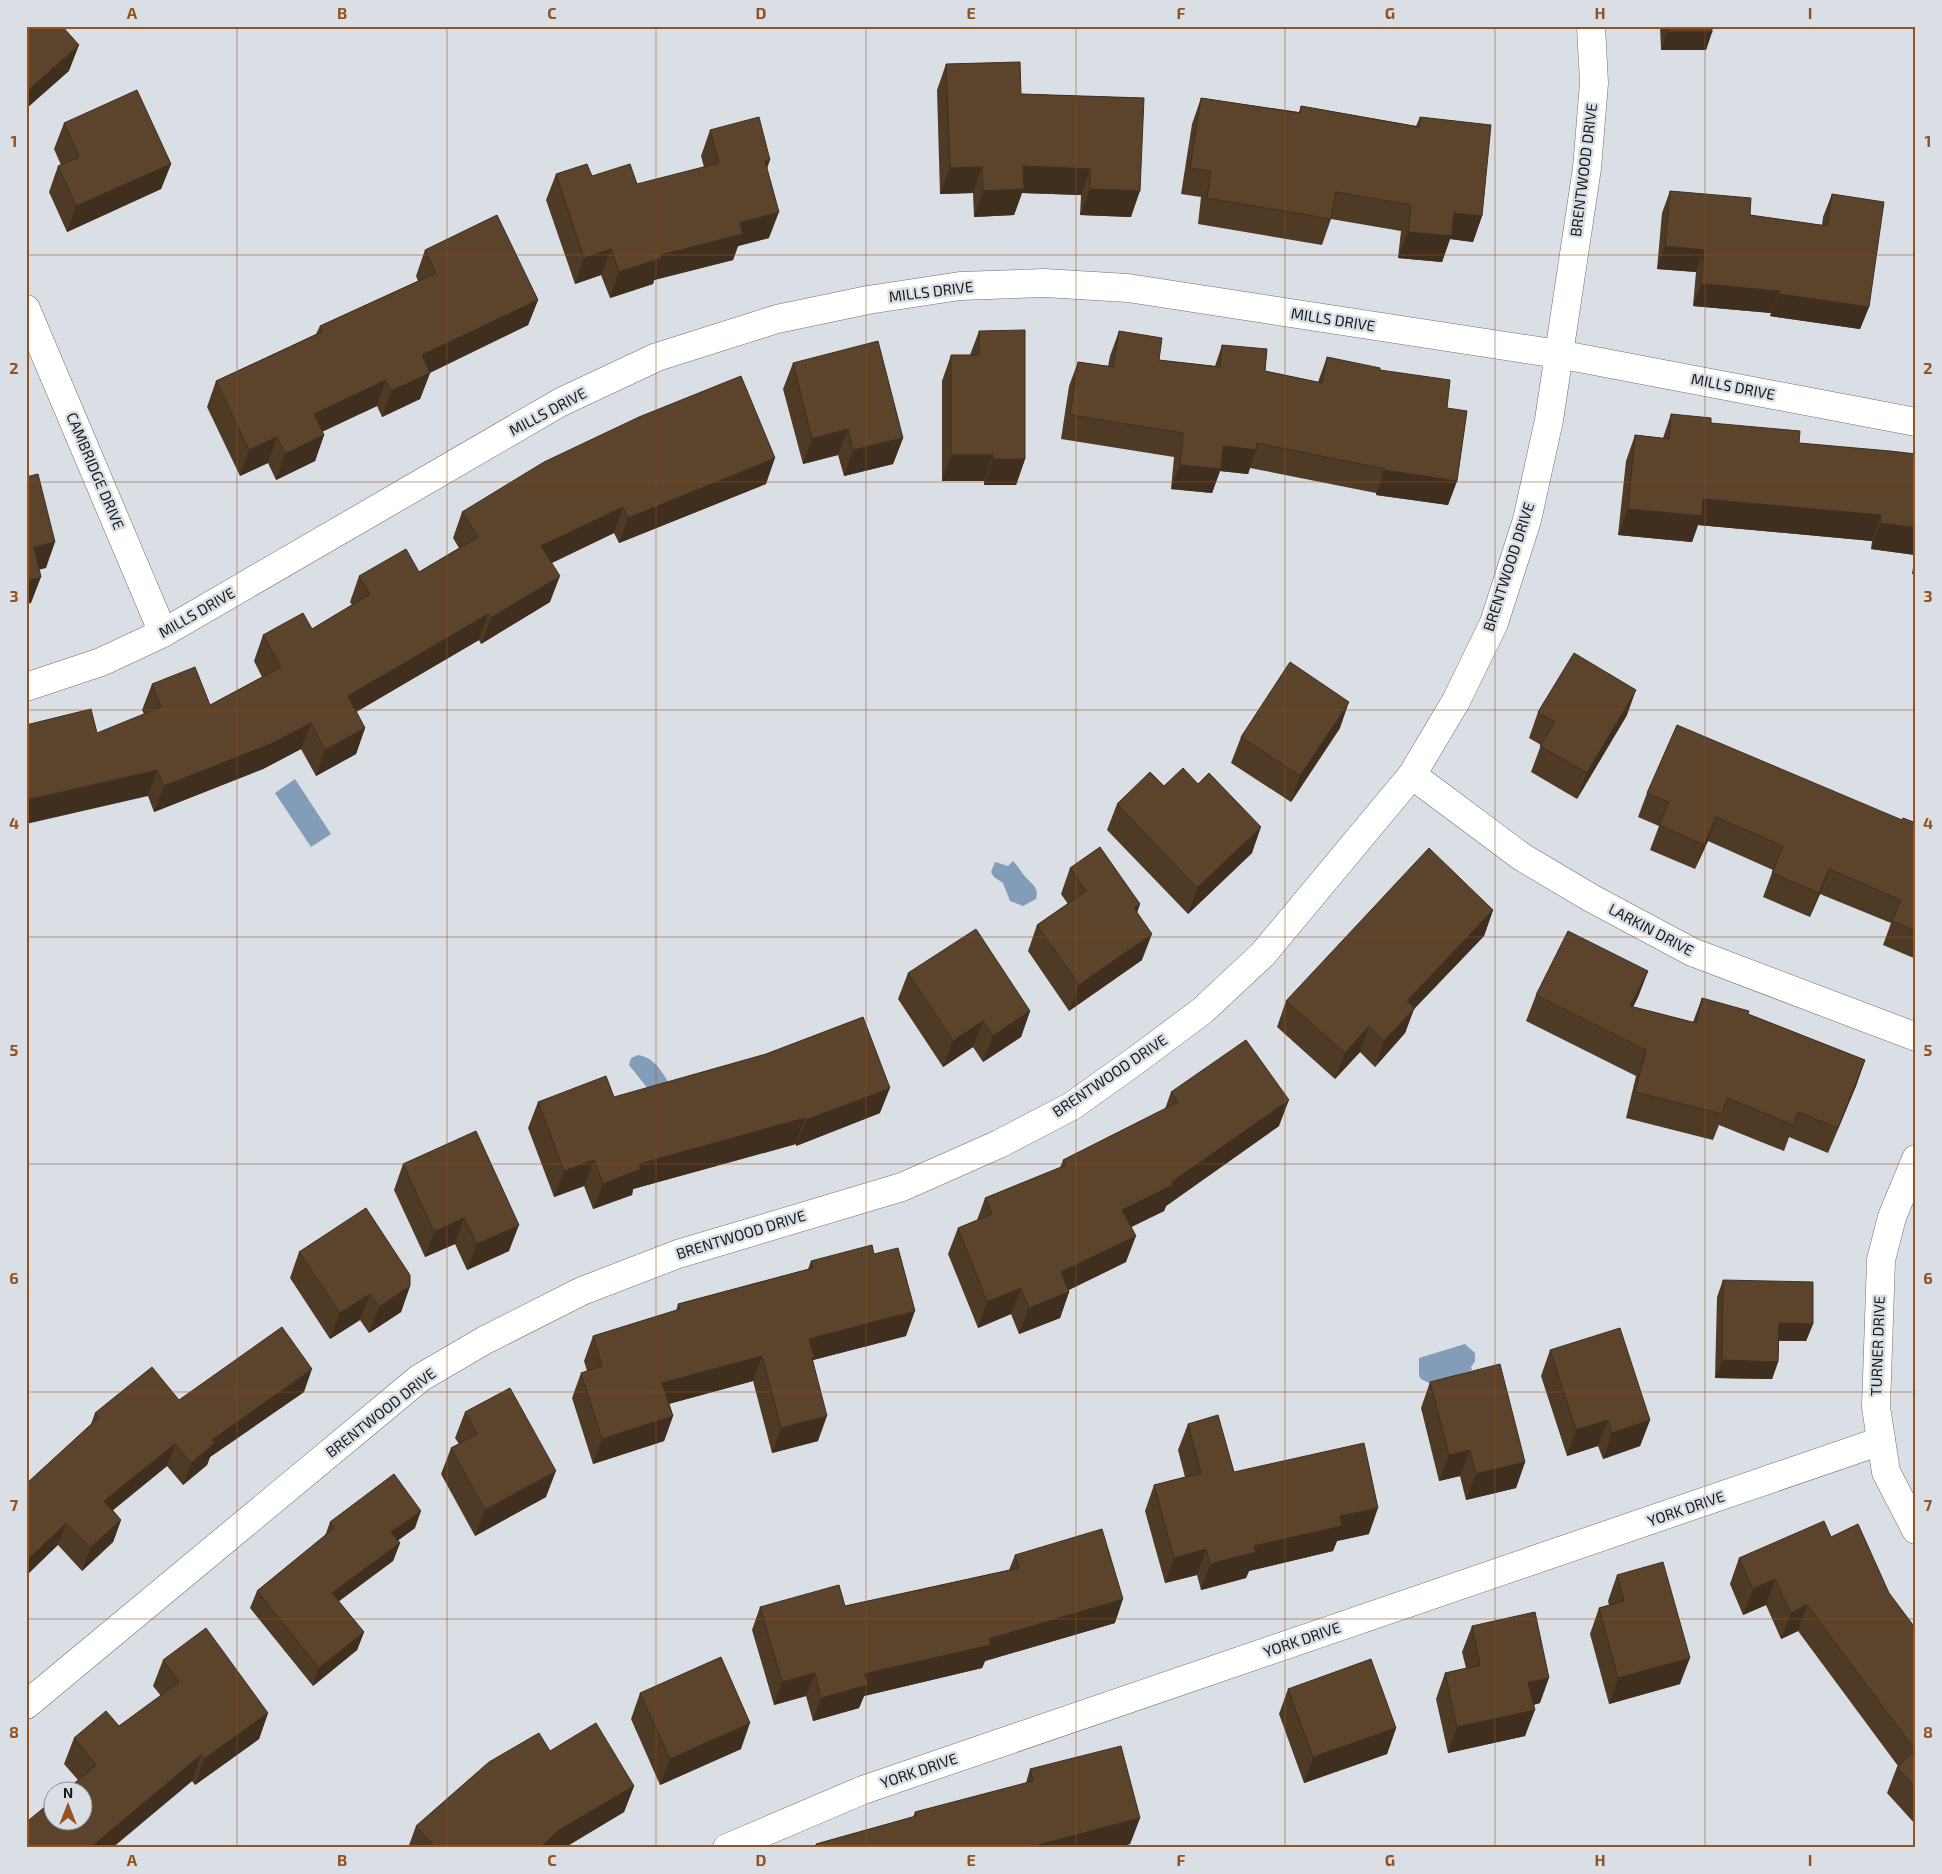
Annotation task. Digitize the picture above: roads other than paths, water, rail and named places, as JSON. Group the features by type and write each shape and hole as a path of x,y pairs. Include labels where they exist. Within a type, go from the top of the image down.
{"street":[{"name":"BRENTWOOD DRIVE","path":"26,1705 420,1378 485,1340 582,1291 678,1254 902,1187 999,1144 1072,1106 1202,1011 1263,954 1412,775 1456,701 1494,622 1527,520 1549,420 1587,168 1594,83 1591,26"},
{"name":"MILLS DRIVE","path":"26,687 101,662 163,633 562,402 657,357 777,319 859,302 960,286 1044,283 1128,288 1558,354 1916,422"},
{"name":"CAMBRIDGE DRIVE","path":"26,309 163,633"},
{"name":"LARKIN DRIVE","path":"1412,775 1522,857 1592,898 1692,952 1916,1037"},
{"name":"TURNER DRIVE","path":"1916,1159 1892,1217 1881,1260 1876,1407 1886,1472 1916,1530"},
{"name":"YORK DRIVE","path":"727,1848 863,1790 1881,1441"}],"water":[{"path":"295,779 331,834 311,847 275,793"},
{"path":"1013,861 1037,891 1036,899 1023,906 1010,901 1003,883 994,877 991,872 995,862 1008,866"},
{"path":"638,1055 655,1063 673,1089 649,1090 629,1065 631,1058"},
{"path":"1465,1344 1475,1353 1475,1361 1471,1367 1472,1370 1431,1384 1421,1379 1419,1375 1419,1358"}]}
